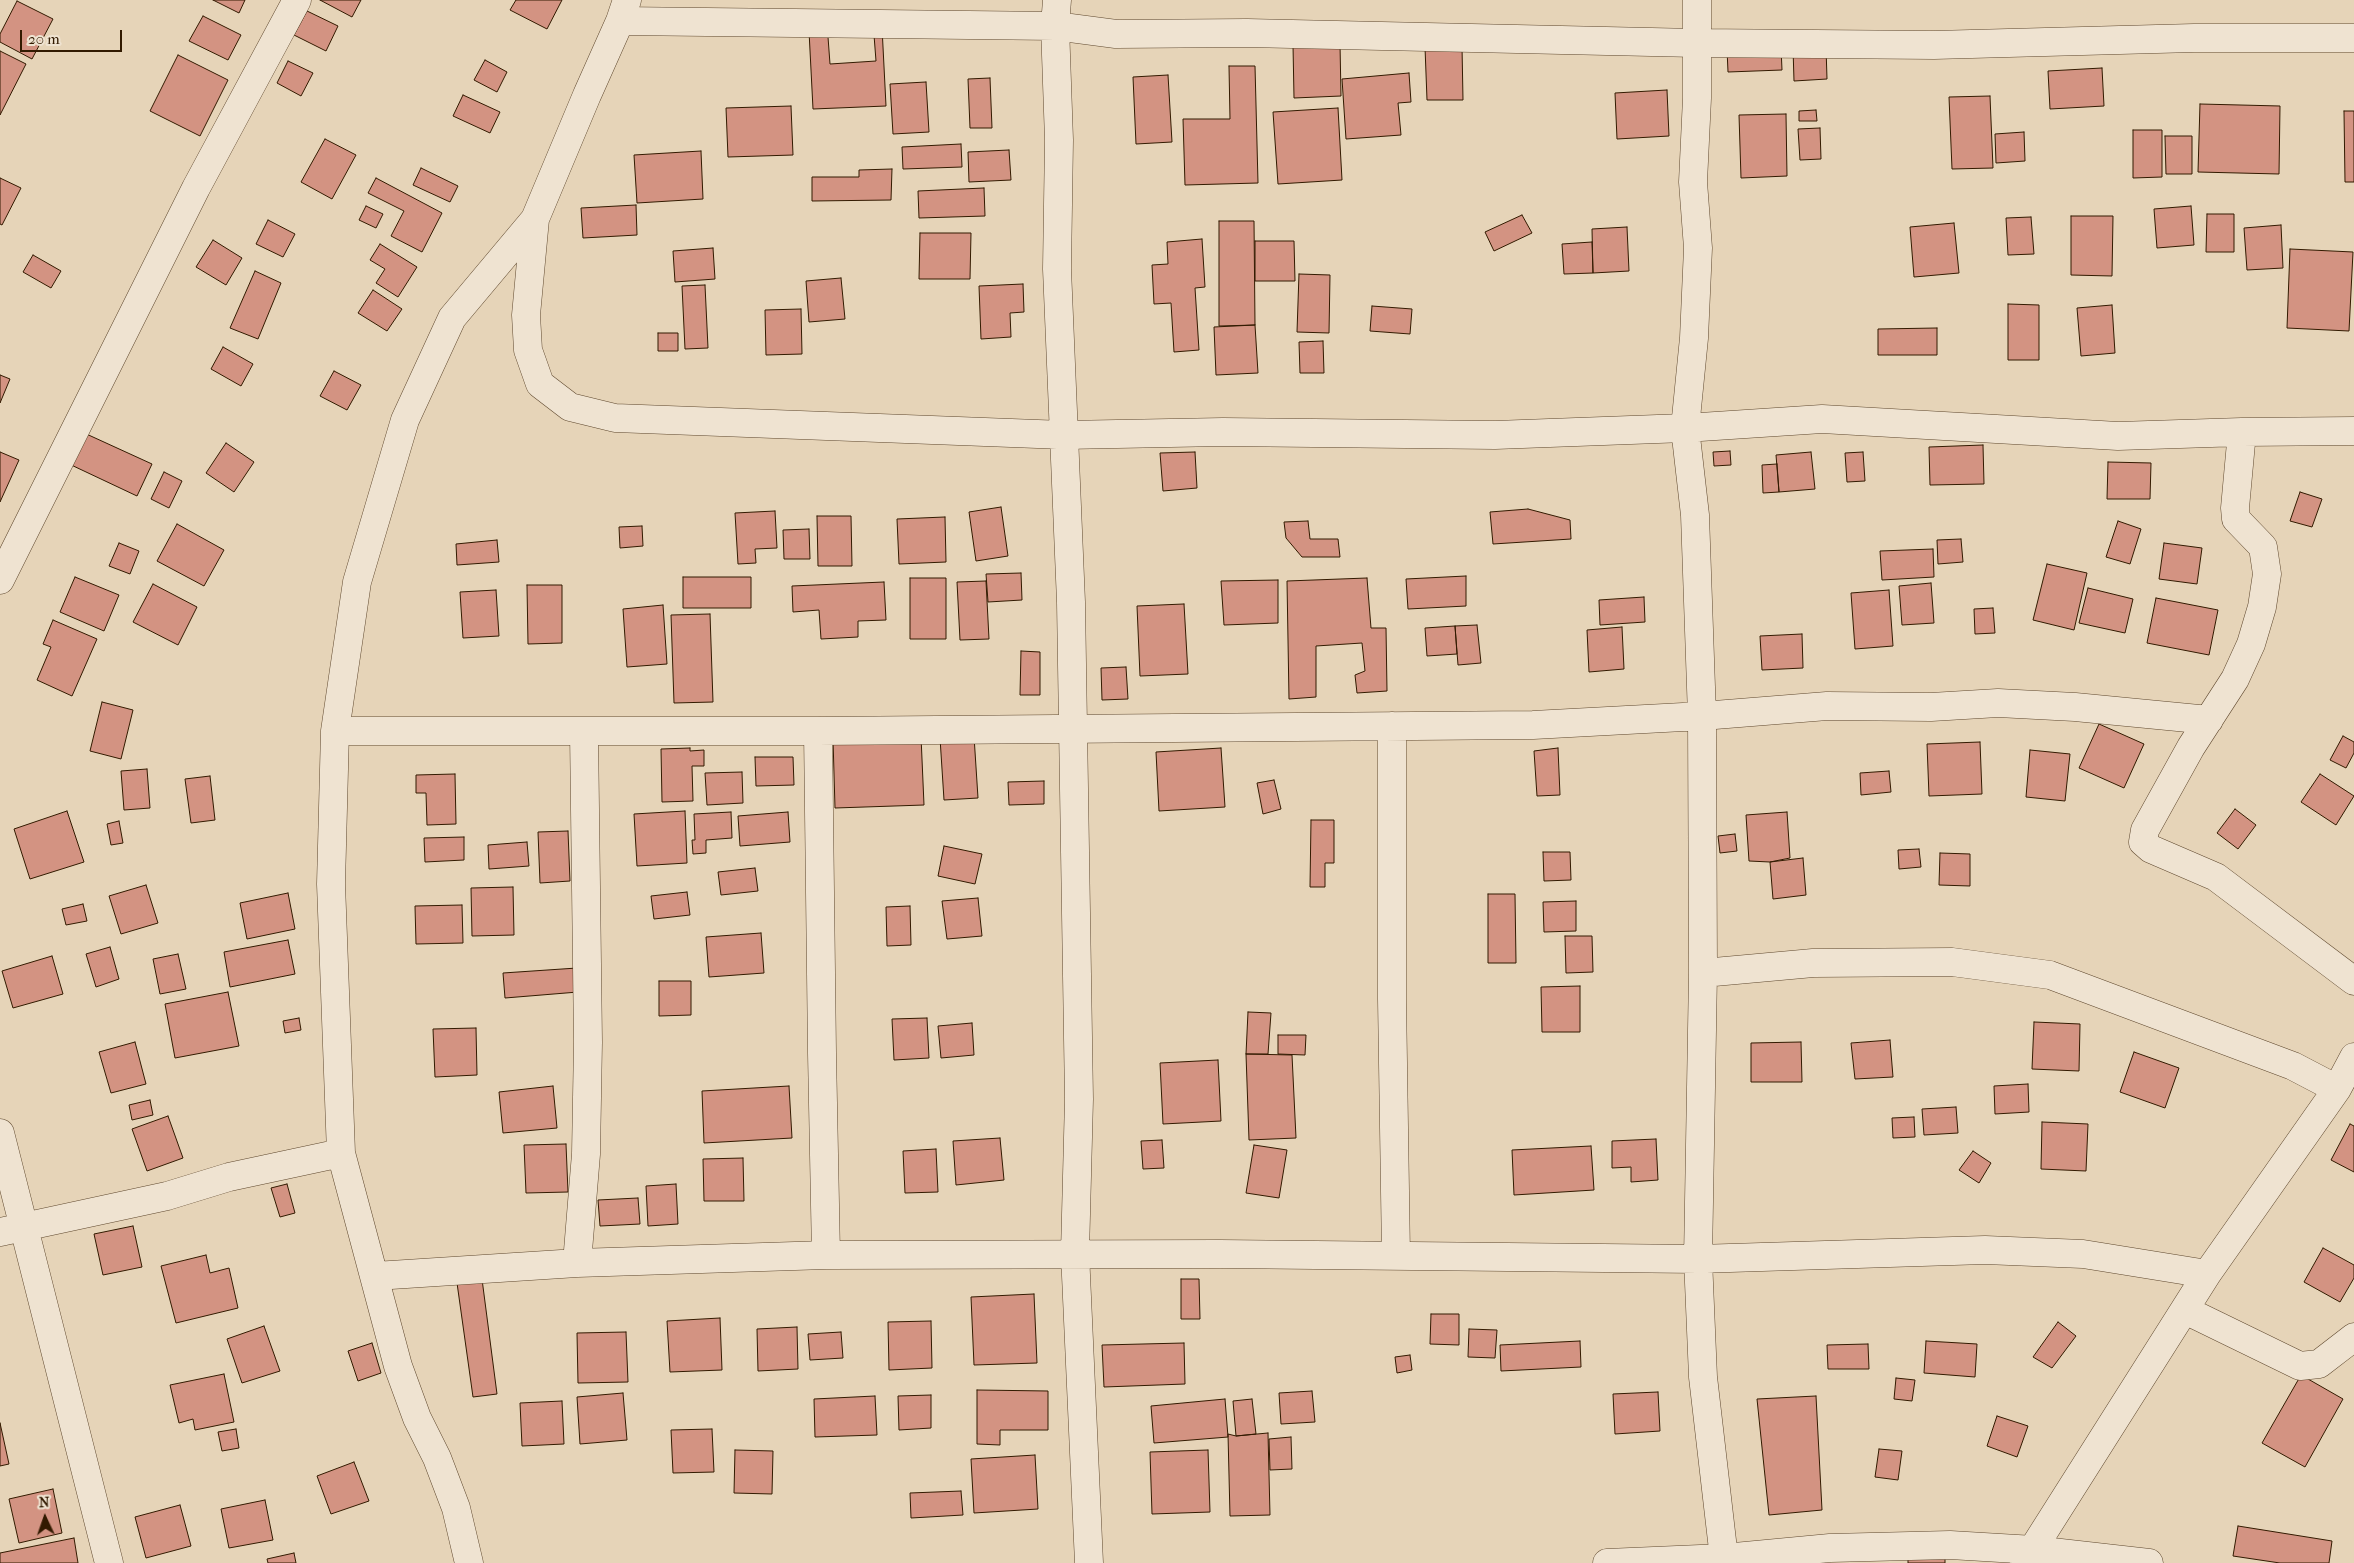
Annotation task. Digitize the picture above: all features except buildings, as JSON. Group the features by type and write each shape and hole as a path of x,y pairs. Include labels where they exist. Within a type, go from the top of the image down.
{"street":[{"path":"0,580 196,188 297,0"},
{"path":"1697,0 1693,182 1698,248 1694,338 1685,428 1695,514 1702,716 1703,974 1698,1259 1703,1377 1726,1561"},
{"path":"469,1563 456,1508 437,1458 417,1418 398,1366 341,1153 331,884 335,731 357,582 405,420 452,318 535,219 624,11 1056,13 1116,34 1256,33 1696,43 1934,45 2194,38 2354,38"},
{"path":"1056,13 1059,140 1057,268 1072,602 1074,729 1079,1099 1075,1253 1089,1563"},
{"path":"535,219 526,315 528,350 540,384 570,407 615,418 1064,435 1223,432 1495,435 1685,428 1822,419 2118,436 2354,431"},
{"path":"2242,432 2235,508 2236,518 2263,547 2267,574 2262,607 2251,644 2236,679 2191,747 2145,830 2143,842 2152,850 2216,877 2354,981"},
{"path":"335,731 818,731 1533,725 1702,716 1827,706 1931,707 1998,703 2075,707 2208,720"},
{"path":"1392,726 1392,999 1396,1255"},
{"path":"818,731 826,1255"},
{"path":"577,1262 586,1154 588,1042 584,732"},
{"path":"1703,974 1813,963 1952,962 2050,975 2293,1066 2337,1089"},
{"path":"2029,1556 2207,1274 2337,1089 2354,1057"},
{"path":"0,1133 11,1229 109,1563"},
{"path":"11,1229 167,1196 229,1177 341,1153"},
{"path":"375,1276 577,1262 826,1255 1075,1253 1698,1259 1985,1250 2083,1254 2207,1274"},
{"path":"2185,1310 2300,1366 2319,1364 2354,1337"},
{"path":"1607,1563 1726,1561 1830,1548 1950,1545 2029,1556 2149,1563"}]}
